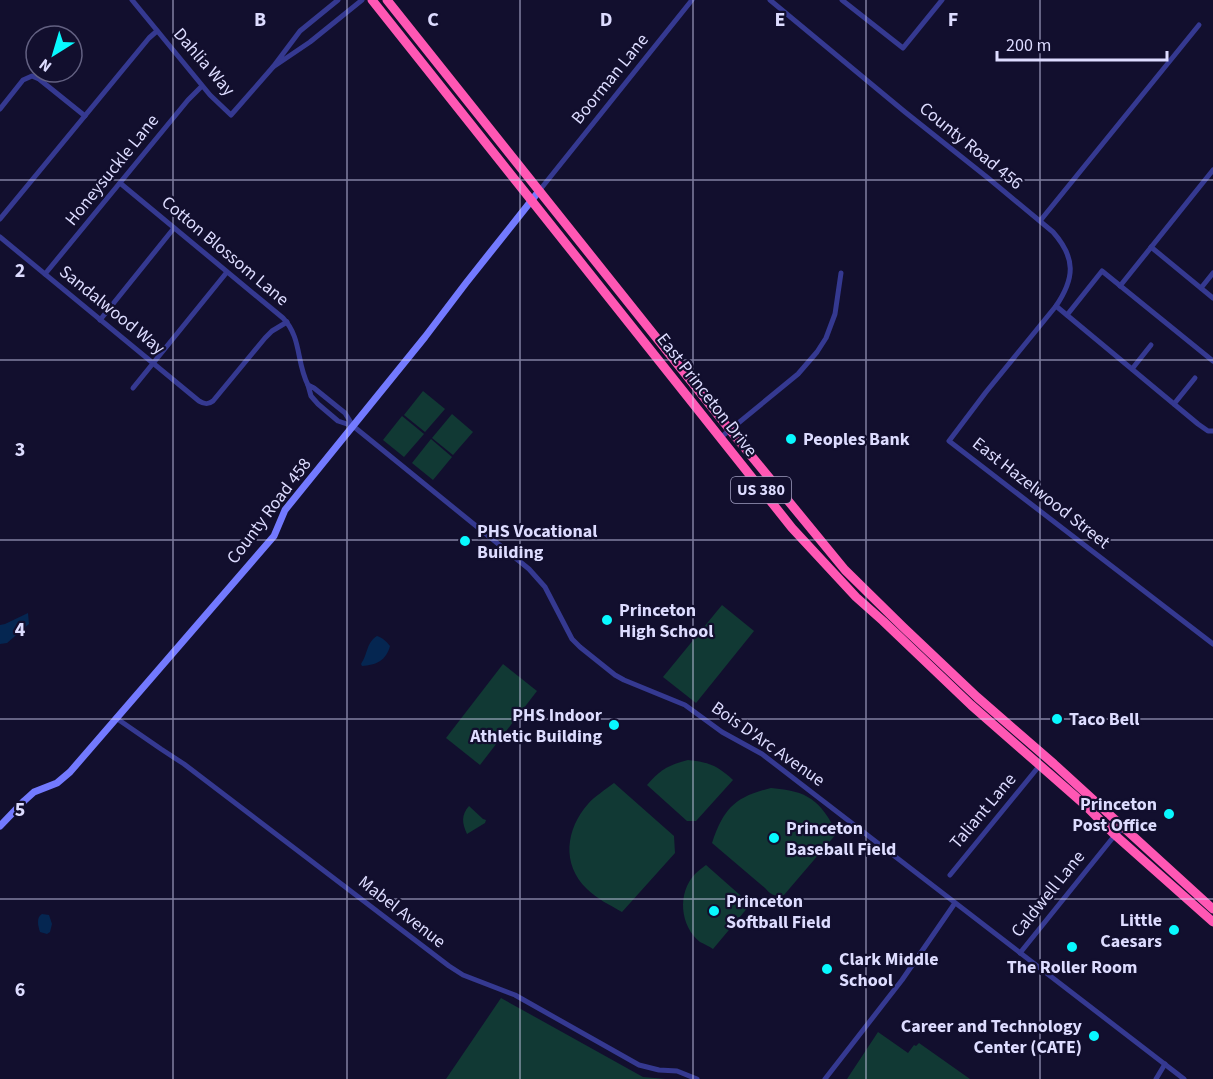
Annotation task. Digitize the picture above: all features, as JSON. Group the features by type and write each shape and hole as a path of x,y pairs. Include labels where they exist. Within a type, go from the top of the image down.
{"highway":[{"name":"East Princeton Drive","path":"372,0 792,528 856,597 971,705 1077,784 1213,909"},
{"name":"East Princeton Drive","path":"387,0 834,557 860,585 1032,751 1040,765 1213,922"},
{"path":"792,528 802,519"}],"street":[{"name":"Dahlia Way","path":"132,0 202,86 231,115 273,67"},
{"path":"273,67 300,31 338,0"},
{"path":"273,67 310,42 362,0"},
{"name":"Boorman Lane","path":"539,191 692,0"},
{"name":"County Road 456","path":"770,0 1040,221 1062,242 1069,261 1069,284 1065,294 1025,344"},
{"path":"842,0 903,48 942,0"},
{"path":"1040,221 1199,26"},
{"path":"0,219 148,38 157,31"},
{"path":"0,109 26,78 32,76 86,116"},
{"name":"Honeysuckle Lane","path":"45,274 202,86"},
{"path":"1120,286 1213,170"},
{"name":"Cotton Blossom Lane","path":"120,183 287,322 296,337 302,370 311,396 338,421 353,426"},
{"name":"County Road 458","path":"0,826 34,792 57,783 70,772 274,536 285,510 438,322 539,191"},
{"path":"100,320 174,228"},
{"name":"Sandalwood Way","path":"0,237 153,363 207,404 213,400 265,338 287,322"},
{"path":"1151,247 1213,298"},
{"path":"133,388 228,272"},
{"path":"1066,315 1102,272 1213,361"},
{"path":"720,438 798,374 817,352 826,338 835,314 841,273"},
{"path":"1201,288 1213,273"},
{"path":"1056,306 1174,404 1208,431 1213,431"},
{"name":"East Hazelwood Street","path":"1025,344 949,441 1213,644"},
{"path":"1132,369 1151,345"},
{"path":"1174,404 1195,378"},
{"path":"308,385 345,413 353,426"},
{"name":"Bois D'Arc Avenue","path":"353,426 529,570 545,587 572,639 615,675 629,683 685,705 722,732 757,750 1184,1079"},
{"name":"Mabel Avenue","path":"116,718 194,771 463,975 515,995 639,1065 676,1071 697,1079"},
{"name":"Taliant Lane","path":"950,875 1040,765"},
{"name":"Caldwell Lane","path":"1020,953 1123,828"},
{"path":"825,1079 902,980 955,903"},
{"path":"1156,1079 1165,1064"}],"green space":[{"path":"423,391 445,409 425,432 404,415"},
{"path":"452,414 473,432 453,455 432,438"},
{"path":"402,416 424,434 404,457 383,440"},
{"path":"431,439 452,457 433,480 412,463"},
{"path":"722,605 754,631 696,703 663,677"},
{"path":"503,664 537,691 480,765 446,738"},
{"path":"688,760 713,766 733,780 696,821 687,821 647,785 665,769"},
{"path":"614,783 674,836 675,853 622,912 587,889 573,869 570,858 571,835 575,824 588,804"},
{"name":"Princeton Baseball Field","path":"771,788 784,789 812,799 825,812 837,833 781,896 769,892 712,843 721,821 732,806 748,795"},
{"path":"469,806 486,820 485,823 467,834 463,819"},
{"name":"Princeton Softball Field","path":"706,865 749,903 749,906 713,949 693,935 683,909 685,890 689,882"},
{"path":"501,998 643,1077 666,1079 446,1079"},
{"path":"878,1032 908,1053 914,1045 919,1043 970,1079 847,1079"}],"water":[{"path":"28,613 29,624 7,643 0,644 0,625"},
{"path":"377,636 390,646 386,655 372,665 362,666 369,645"},
{"path":"42,914 49,915 52,924 47,934 40,932 38,919"}],"place":[{"name":"Peoples Bank","path":"791,439"},
{"name":"PHS Vocational Building","path":"465,541"},
{"name":"Princeton High School","path":"607,620"},
{"name":"Taco Bell","path":"1057,719"},
{"name":"PHS Indoor Athletic Building","path":"614,725"},
{"name":"Princeton Post Office","path":"1169,814"},
{"name":"Princeton Baseball Field","path":"774,838"},
{"name":"Princeton Softball Field","path":"714,911"},
{"name":"Little Caesars","path":"1174,930"},
{"name":"The Roller Room","path":"1072,947"},
{"name":"Clark Middle School","path":"827,969"},
{"name":"Career and Technology Center (CATE)","path":"1094,1036"}]}
